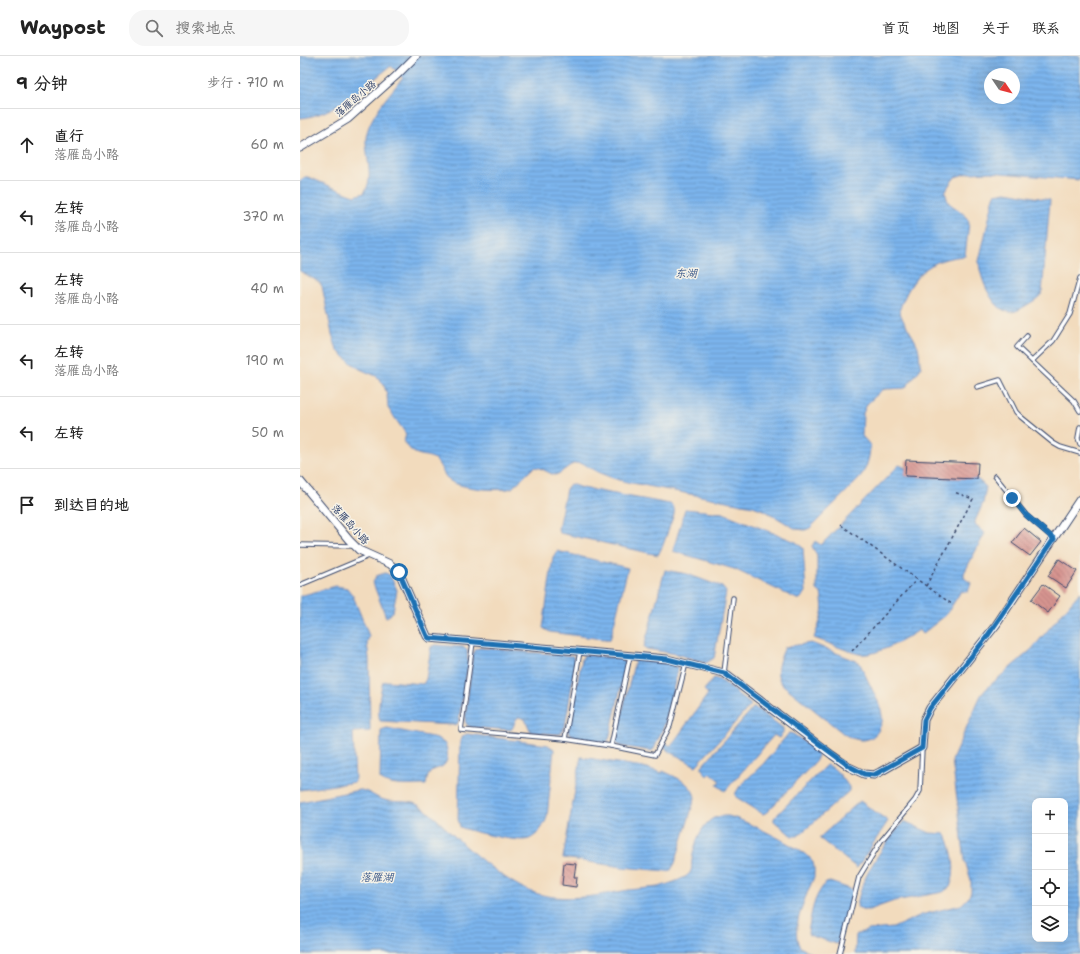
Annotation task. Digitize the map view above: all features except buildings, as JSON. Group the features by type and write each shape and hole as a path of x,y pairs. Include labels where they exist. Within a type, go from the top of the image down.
{"street":[{"name":"落雁岛小路","path":"300,148 348,119 416,56"},
{"name":"落雁岛小路","path":"300,481 354,546 362,553 390,564 399,572 429,638 667,659 724,673 832,755 864,774 874,775 922,748"},
{"path":"922,748 924,720 930,708 986,638 1080,499"}],"lane":[{"path":"1032,361 1052,341 1070,314 1080,278"},
{"path":"1027,336 1017,347 1074,401 1080,411"},
{"path":"977,387 1000,380 1016,412 1021,417 1053,443 1060,447 1080,453"},
{"path":"1080,427 1078,438 1080,444"},
{"path":"995,476 1026,515 1054,539"},
{"path":"300,545 354,546"},
{"path":"300,585 370,556"},
{"path":"724,673 733,598"},
{"path":"473,642 461,730 565,739 655,755 670,726 686,663"},
{"path":"565,739 580,651"},
{"path":"611,746 630,655"},
{"path":"840,954 859,877 881,841 915,800 920,791 922,748"}],"path":[{"path":"926,586 973,499 954,492"},
{"path":"841,525 952,605"},
{"path":"852,651 917,579"}],"water":[{"name":"东湖","path":"300,56 1080,56 1080,180 990,172 968,173 955,177 945,192 948,202 963,213 968,219 969,223 965,256 937,262 923,271 911,285 900,309 902,319 918,347 921,368 905,388 882,390 867,404 863,413 862,436 870,445 870,449 865,470 860,478 810,528 805,530 796,529 764,510 753,506 624,481 597,472 580,463 571,465 555,475 534,467 512,488 499,490 470,487 454,483 449,480 436,460 433,458 414,453 404,442 406,434 388,408 387,394 383,383 376,376 360,369 350,362 337,350 332,334 322,286 319,282 300,271 300,181 305,177 308,177 355,196 364,193 369,180 366,145 368,130 380,106 403,78 391,66 337,106 312,116 300,118"},
{"path":"1006,192 1050,200 1042,293 1017,311 1010,312 998,306 992,299 981,275 979,261 995,194"},
{"path":"899,465 906,468 905,476 977,479 986,487 983,503 975,524 985,533 964,573 964,578 971,583 968,592 961,591 946,615 922,634 919,630 882,650 873,653 859,654 814,638 822,616 823,606 821,593 817,590 817,556 812,546 815,541 821,545"},
{"path":"570,484 582,488 670,504 674,509 674,514 658,555 560,533 558,529 566,489"},
{"path":"685,509 723,513 796,542 803,548 806,592 800,599 797,599 734,569 673,551"},
{"path":"557,551 628,568 610,640 550,632 543,628 553,557"},
{"path":"665,570 687,574 722,587 726,592 714,658 706,663 677,654 647,649 644,647"},
{"path":"385,573 390,575 397,590 393,611 386,617 373,583 376,576"},
{"path":"336,586 347,588 353,596 369,636 367,643 369,658 370,731 353,732 355,782 300,790 300,596"},
{"path":"1080,592 1080,954 855,954 856,935 869,930 893,928 921,915 961,905 968,898 971,892 971,880 965,861 952,760 981,695 988,687 1032,649"},
{"path":"811,643 859,662 880,706 882,716 882,722 878,731 871,738 866,740 858,740 844,734 782,684 778,675 778,666 785,647"},
{"path":"435,645 463,647 467,650 468,665 458,723 454,725 380,721 379,702 383,682 423,684 426,679 431,647"},
{"path":"480,648 573,656 575,666 565,726 560,734 531,732 525,719 519,717 516,719 511,730 471,727 467,725 465,721 473,653 475,649"},
{"path":"584,655 619,658 626,664 609,739 606,743 575,737 568,732"},
{"path":"636,659 670,664 678,668 665,723 654,749 651,751 621,746 617,743 616,738"},
{"path":"714,678 722,681 751,705 696,766 667,750 664,745 665,743 671,746 708,694 704,690"},
{"path":"754,707 783,728 783,733 779,738 774,735 725,791 717,785 720,781 710,773 707,776 702,769 702,766"},
{"path":"387,728 437,738 445,744 448,754 446,763 431,771 426,785 396,785 384,782 380,779 381,730"},
{"path":"789,733 793,734 818,751 818,756 815,762 767,812 763,814 736,797 735,794 740,786 764,763"},
{"path":"467,734 548,745 554,749 547,817 540,830 529,839 508,839 460,827 458,819 460,743 463,736"},
{"path":"581,757 643,767 662,773 663,771 683,781 691,788 695,798 675,863 671,870 667,871 622,867 563,858"},
{"path":"826,765 833,768 839,774 849,787 849,791 798,836 792,836 774,821 774,818"},
{"name":"落雁湖","path":"359,790 365,791 378,798 391,801 409,802 418,805 432,815 483,861 507,879 531,892 558,897 574,898 659,887 679,880 687,876 690,872 693,854 699,835 706,824 716,817 728,816 736,818 784,841 811,859 814,868 814,877 800,912 797,940 800,947 812,954 300,954 300,802"},
{"path":"860,801 888,821 857,868 819,838"},
{"path":"904,821 930,833 945,834 949,843 954,868 950,887 943,892 894,901 869,910 857,907 863,883 874,861"},
{"path":"830,882 853,890 843,930 837,944 809,935 808,933 815,900 826,883"}],"route":[{"path":"399,572 429,638 667,659 724,673 832,755 858,772 874,775 922,748 924,720 930,708 986,638 1054,539 1026,515 1012,498"}]}
